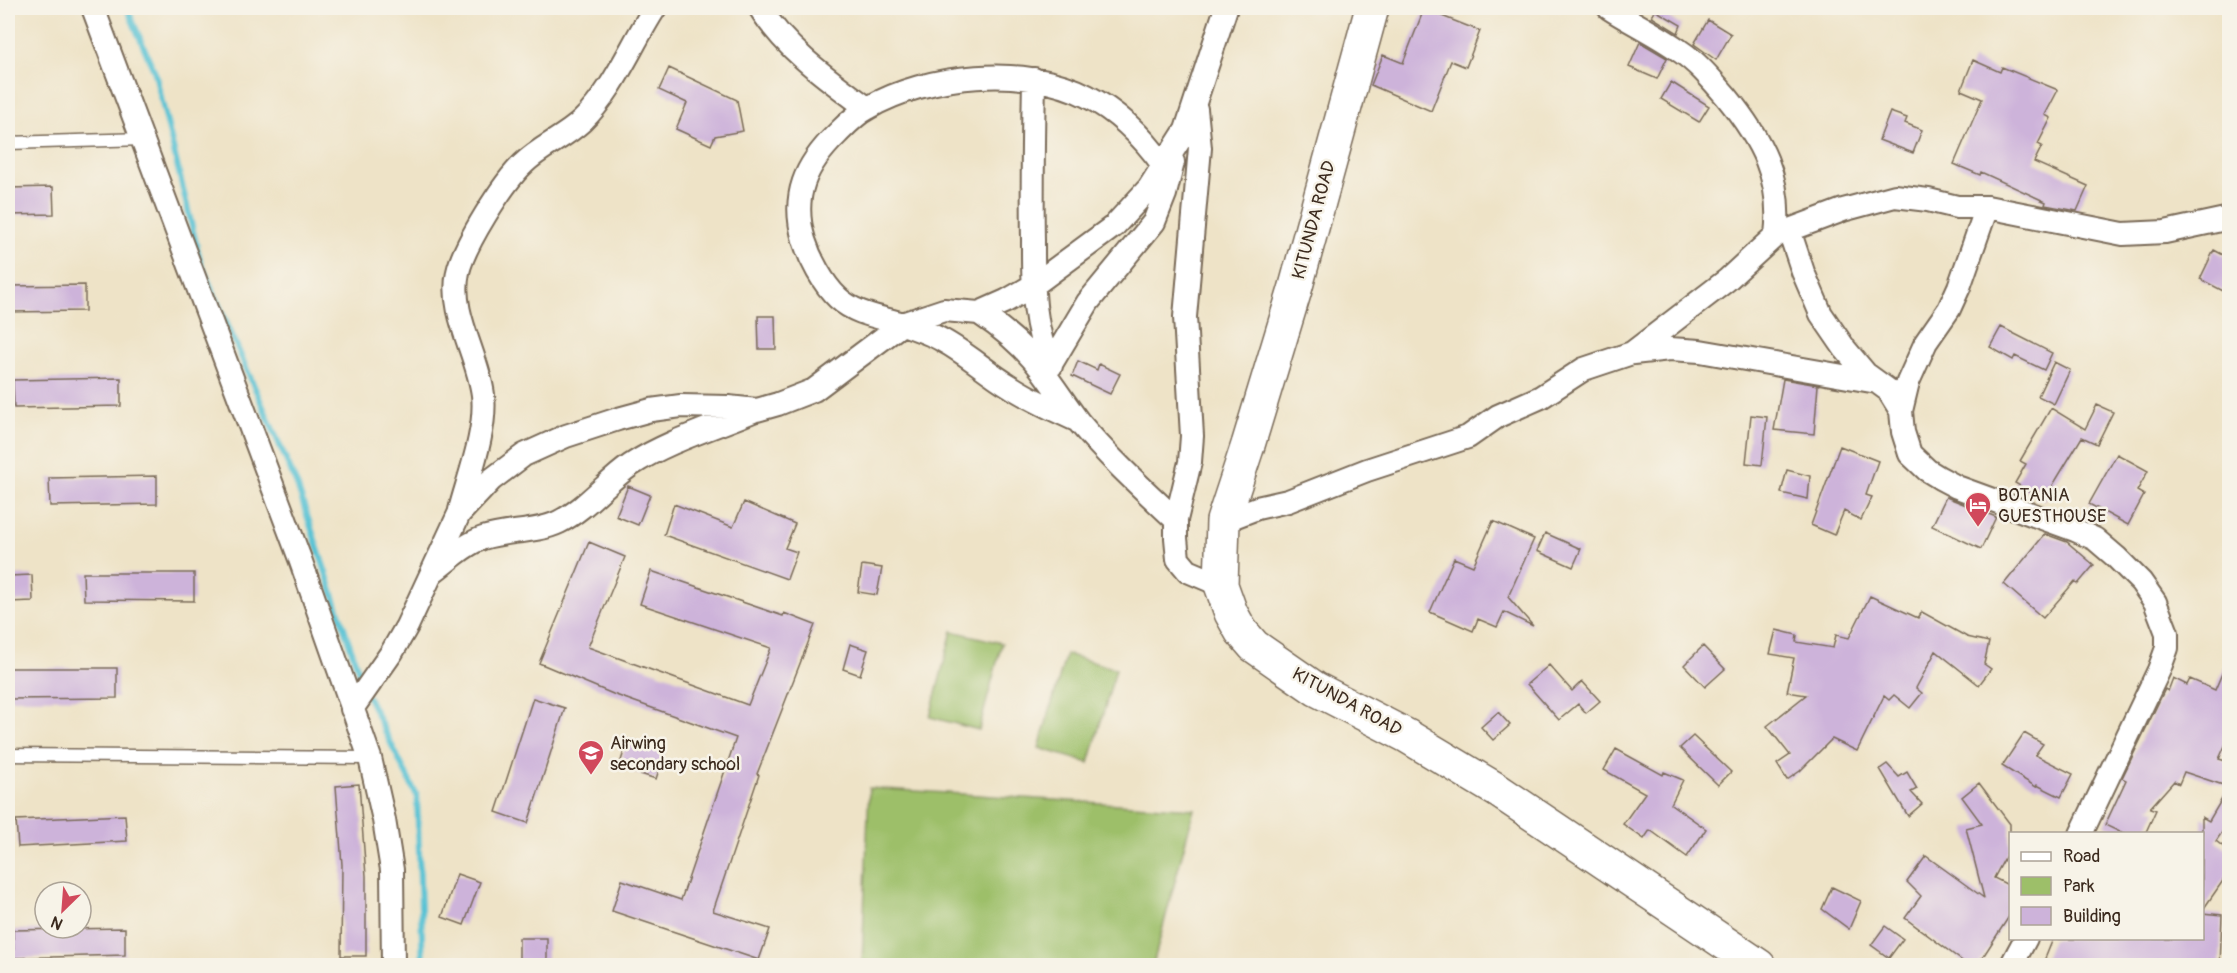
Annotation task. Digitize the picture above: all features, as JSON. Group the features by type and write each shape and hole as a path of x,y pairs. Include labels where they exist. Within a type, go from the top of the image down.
{"street":[{"path":"93,8 296,548 370,758 392,870 393,966"},
{"path":"352,709 392,652 407,626 459,514 482,421 483,397 476,363 460,313 456,286 458,271 468,242 522,164 581,122 600,99 655,8"},
{"path":"760,8 794,50 816,70 867,108"},
{"path":"433,572 466,546 482,538 558,523 579,510 630,466 658,449 814,390 902,324 944,310 979,313 999,305 1034,285 1114,226 1149,188 1177,146 1188,124 1226,8"},
{"name":"KITUNDA ROAD","path":"1372,8 1295,290 1223,521 1221,585 1231,613 1241,631 1254,646 1281,666 1316,689 1407,736 1497,790 1760,966"},
{"path":"1609,8 1681,51 1708,75 1746,121 1756,136 1769,165 1782,232 1821,314 1845,349 1866,374 1888,390 1901,411"},
{"path":"1078,421 1009,386 942,340 902,324 861,313 838,298 821,275 808,251 800,225 800,199 805,175 813,159 867,108 910,90 975,77 1034,79 1086,95 1120,118 1147,143 1163,165"},
{"path":"1034,79 1032,216 1035,312 1048,370"},
{"path":"1195,104 1200,148 1185,318 1192,436 1190,462 1176,520 1178,559 1188,571 1221,585"},
{"path":"1048,370 1088,302 1154,222 1165,194 1177,146"},
{"path":"1632,353 1727,280 1782,232 1843,210 1895,195 1957,207 1988,207 2122,234 2165,232 2229,218"},
{"path":"1988,207 1949,309 1926,342 1908,382 1901,411 1904,432 1910,454 1927,470 1957,487 2095,539 2141,582 2155,602 2167,633 2166,648 2159,670 2082,832"},
{"path":"979,313 1004,329 1048,370 1078,421 1114,460 1176,520"},
{"path":"1223,521 1257,508 1288,501 1367,470 1468,437 1498,416 1542,397 1584,369 1632,353 1670,349 1700,351 1877,382"},
{"path":"459,514 491,480 524,455 566,436 618,418 651,410 681,406 728,406 757,410"},
{"path":"2011,966 2025,940"}],"lane":[{"path":"8,143 144,139"},
{"path":"8,755 370,758"}],"green space":[{"path":"952,631 1002,643 979,730 930,717"},
{"path":"1066,654 1116,669 1089,763 1039,748"},
{"path":"869,788 1194,809 1153,965 862,965"}],"building":[{"path":"1424,9 1480,31 1466,67 1451,61 1431,111 1371,85 1383,55 1403,63"},
{"path":"1655,10 1681,25 1678,33 1652,17"},
{"path":"1708,20 1731,34 1716,60 1694,44"},
{"path":"1640,42 1667,58 1657,79 1629,67"},
{"path":"1973,60 2000,72 2002,67 2058,90 2045,115 2051,118 2038,144 2042,146 2034,162 2088,186 2077,211 2045,205 2046,202 1981,172 1980,175 1954,164 1982,99 1961,90"},
{"path":"669,68 737,100 743,131 715,136 711,145 676,129 687,103 659,90"},
{"path":"1671,82 1709,106 1699,122 1661,99"},
{"path":"1890,112 1907,118 1905,123 1922,130 1913,153 1879,140"},
{"path":"53,187 54,214 8,215 8,188"},
{"path":"2214,250 2229,258 2229,294 2200,279"},
{"path":"85,285 85,311 8,312 8,286"},
{"path":"758,316 775,316 776,349 759,349"},
{"path":"2001,327 2052,353 2044,370 2015,356 2013,360 1990,347"},
{"path":"1078,361 1097,370 1099,364 1120,374 1110,394 1072,376"},
{"path":"2054,362 2070,370 2054,404 2038,396"},
{"path":"121,378 121,406 14,408 13,380"},
{"path":"1783,379 1818,385 1814,434 1774,430"},
{"path":"2097,405 2113,412 2097,444 2082,437 2044,500 2015,483 2026,464 2020,461 2051,408 2085,429"},
{"path":"1751,415 1767,417 1762,465 1746,463"},
{"path":"1840,446 1878,461 1866,495 1872,497 1861,520 1844,511 1834,535 1811,525"},
{"path":"2117,454 2148,471 2137,491 2144,495 2128,525 2089,504"},
{"path":"1787,470 1810,476 1808,499 1781,493"},
{"path":"157,476 157,504 50,506 49,478"},
{"path":"628,486 650,495 638,525 616,516"},
{"path":"1946,497 1996,517 1981,549 1932,526"},
{"path":"744,502 795,524 785,548 797,552 787,579 664,535 674,504 733,527"},
{"path":"1493,521 1534,539 1508,597 1533,626 1504,612 1497,627 1478,619 1473,631 1430,612 1454,558 1473,566"},
{"path":"1545,533 1581,549 1573,567 1537,551"},
{"path":"2045,534 2067,542 2094,565 2078,584 2075,581 2043,618 2004,584"},
{"path":"589,542 625,557 588,647 748,705 771,648 640,604 651,571 815,625 757,774 759,775 713,911 770,929 759,960 612,911 622,880 681,900 736,738 613,694 539,663"},
{"path":"862,565 882,568 877,595 858,592"},
{"path":"83,573 194,573 194,601 84,600"},
{"path":"32,575 33,601 8,602 8,576"},
{"path":"1870,596 1918,618 1922,612 1967,637 1989,642 1984,664 1991,669 1979,685 1936,651 1916,688 1922,693 1910,708 1894,695 1889,700 1884,696 1857,751 1832,739 1800,771 1787,780 1777,764 1790,755 1767,726 1806,695 1787,692 1794,658 1770,654 1776,630 1797,635 1796,642 1833,648 1836,635 1849,638"},
{"path":"850,644 868,650 860,675 843,669"},
{"path":"1703,646 1725,669 1705,687 1684,665"},
{"path":"2229,657 2229,737 2219,759 2229,762 2229,787 2184,772 2179,784 2174,781 2150,808 2156,810 2146,832 2120,832 2105,825 2126,780 2122,778 2165,689 2168,691 2173,678 2187,685 2190,679 2215,690"},
{"path":"1549,665 1572,691 1582,681 1600,701 1586,713 1578,704 1559,720 1527,684"},
{"path":"8,668 117,668 117,698 8,699"},
{"path":"533,698 565,708 528,823 496,812"},
{"path":"1498,712 1510,725 1493,740 1481,727"},
{"path":"2024,733 2043,744 2035,755 2073,774 2061,797 2037,785 2036,787 2002,766"},
{"path":"1693,736 1731,772 1718,785 1680,748"},
{"path":"628,739 665,751 656,779 619,767"},
{"path":"1616,749 1663,775 1664,772 1683,780 1671,804 1706,829 1687,857 1650,830 1644,839 1623,824 1645,793 1604,770"},
{"path":"1887,764 1899,777 1907,772 1917,789 1911,792 1922,804 1908,816 1880,769"},
{"path":"1979,783 2010,824 2009,850 1994,878 2009,886 2009,917 1977,966 1969,966 1905,918 1921,896 1907,882 1926,856 1984,898 1966,828 1982,824 1962,797"},
{"path":"359,784 366,876 366,956 341,956 342,865 336,786"},
{"path":"2229,787 2229,822 2216,841 2229,851 2229,872 2204,908 2202,817 2209,821"},
{"path":"125,815 127,841 18,847 16,820"},
{"path":"457,874 480,882 464,925 442,917"},
{"path":"1832,887 1861,901 1849,929 1822,909"},
{"path":"2204,913 2222,915 2220,966 2125,966 2105,961 2103,966 2042,966 2053,940 2204,940"},
{"path":"1885,926 1903,939 1889,958 1871,945"},
{"path":"125,928 125,955 14,958 13,930 33,930 33,940 93,940 93,929"},
{"path":"519,938 547,938 547,966 519,966"}],"waterway":[{"path":"127,8 155,73 201,264 297,485 363,685"},
{"path":"368,697 417,796 423,966"}],"place":[{"name":"BOTANIA GUESTHOUSE","path":"1978,528"},
{"name":"Airwing secondary school","path":"591,776"}]}
